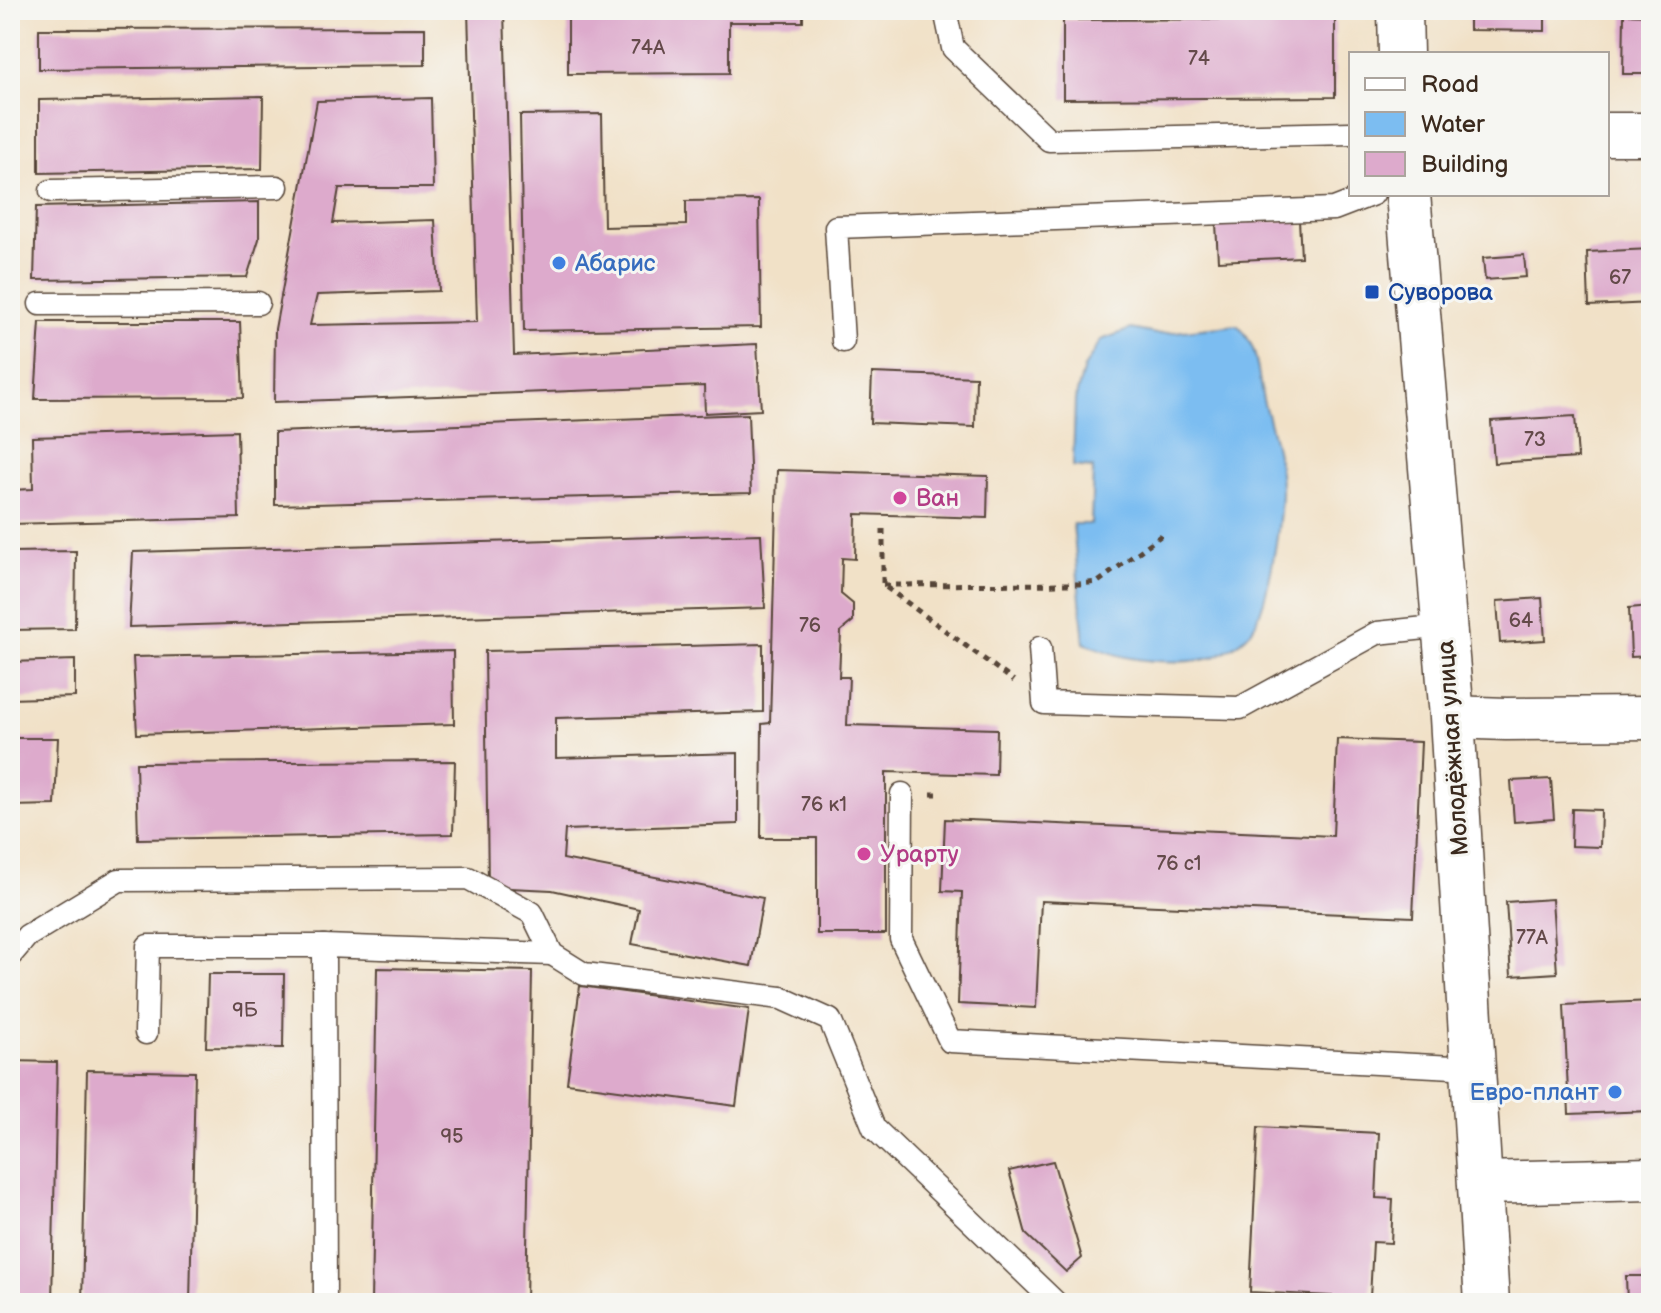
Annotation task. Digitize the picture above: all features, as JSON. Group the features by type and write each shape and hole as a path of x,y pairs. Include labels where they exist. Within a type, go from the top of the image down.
{"street":[{"path":"1400,10 1401,52"},
{"path":"1609,134 1651,134"},
{"name":"Молодёжная улица","path":"1408,196 1452,717 1487,1303"},
{"path":"1452,717 1651,718"},
{"path":"1481,1183 1651,1179"}],"lane":[{"path":"945,10 953,48 1049,140 1349,133"},
{"path":"51,191 277,187"},
{"path":"843,341 836,227 1334,209 1368,196"},
{"path":"40,304 258,303"},
{"path":"1040,648 1044,703 1240,708 1377,633 1445,626"},
{"path":"902,794 901,939 950,1041 1473,1068"},
{"path":"10,956 27,936 119,880 468,878 532,913 552,954"},
{"path":"146,1033 148,946 324,946 552,954 584,974 781,998 830,1020 874,1128 1056,1303"},
{"path":"324,946 325,1303"}],"path":[{"path":"883,529 883,585"},
{"path":"883,585 1098,582 1163,534"},
{"path":"883,585 1044,703"}],"water":[{"path":"1237,325 1254,352 1281,483 1272,569 1254,625 1247,636 1208,659 1174,662 1140,659 1119,656 1084,643 1073,524 1091,524 1093,468 1073,466 1075,400 1084,368 1101,340 1131,329 1156,334"}],"building":[{"path":"468,10 504,10 514,355 757,344 761,410 705,413 704,386 274,402 275,329 317,101 431,98 433,188 339,188 333,223 435,220 439,291 317,295 310,325 477,322"},
{"path":"568,10 803,10 803,22 729,22 729,73 568,74"},
{"path":"1283,10 1335,10 1335,97 1063,99 1063,20 1283,19"},
{"path":"1469,10 1545,10 1545,31 1469,30"},
{"path":"1624,14 1651,15 1651,74 1623,74"},
{"path":"425,28 425,65 39,69 39,29"},
{"path":"263,96 262,169 39,173 39,100"},
{"path":"602,114 604,227 686,225 686,201 759,200 761,327 524,331 520,115"},
{"path":"259,202 259,239 247,277 34,280 36,207"},
{"path":"1299,220 1301,257 1218,261 1216,223"},
{"path":"1651,249 1651,303 1589,306 1587,252"},
{"path":"1524,255 1526,277 1485,280 1483,258"},
{"path":"40,322 240,322 243,398 35,399"},
{"path":"872,373 976,377 975,427 870,423"},
{"path":"748,414 751,493 275,505 275,432"},
{"path":"1575,416 1578,458 1494,463 1491,421"},
{"path":"237,431 239,518 10,524 10,490 33,489 32,437"},
{"path":"777,470 988,476 987,518 856,514 855,559 842,558 841,594 853,604 853,621 841,631 839,677 849,677 847,725 997,729 996,775 886,772 886,934 817,934 817,838 761,838 762,724 770,723"},
{"path":"761,534 765,608 129,627 133,552"},
{"path":"76,551 75,629 10,630 10,552"},
{"path":"1542,598 1545,640 1500,643 1497,601"},
{"path":"1651,606 1651,656 1631,657 1629,608"},
{"path":"763,644 763,712 556,718 556,758 738,753 738,824 565,830 563,859 763,898 751,966 632,944 639,909 552,890 488,887 485,651"},
{"path":"453,651 454,724 137,734 133,657"},
{"path":"75,660 75,697 10,699 10,662"},
{"path":"10,738 58,738 55,805 10,806"},
{"path":"1337,739 1421,742 1413,917 1041,901 1036,1008 958,1004 962,892 942,891 945,819 1333,836"},
{"path":"455,761 453,834 138,839 136,763"},
{"path":"1551,779 1554,819 1514,822 1511,781"},
{"path":"1572,809 1601,810 1600,847 1571,846"},
{"path":"1552,899 1557,973 1511,976 1506,902"},
{"path":"377,968 532,971 526,1303 371,1303"},
{"path":"208,974 284,974 283,1048 206,1047"},
{"path":"580,986 749,1009 736,1106 567,1083"},
{"path":"1651,1001 1651,1111 1569,1114 1564,1005"},
{"path":"10,1061 57,1062 52,1303 10,1303"},
{"path":"87,1070 195,1072 190,1303 82,1303"},
{"path":"1258,1127 1379,1133 1376,1198 1393,1199 1391,1243 1373,1242 1370,1298 1250,1292"},
{"path":"1053,1161 1082,1258 1066,1272 1026,1234 1009,1171"},
{"path":"1626,1276 1651,1276 1651,1303 1627,1303"}],"place":[{"name":"Абарис","path":"559,263"},
{"name":"Суворова","path":"1372,292"},
{"name":"Ван","path":"900,498"},
{"name":"Урарту","path":"864,854"},
{"name":"Евро-плант","path":"1615,1092"}]}
